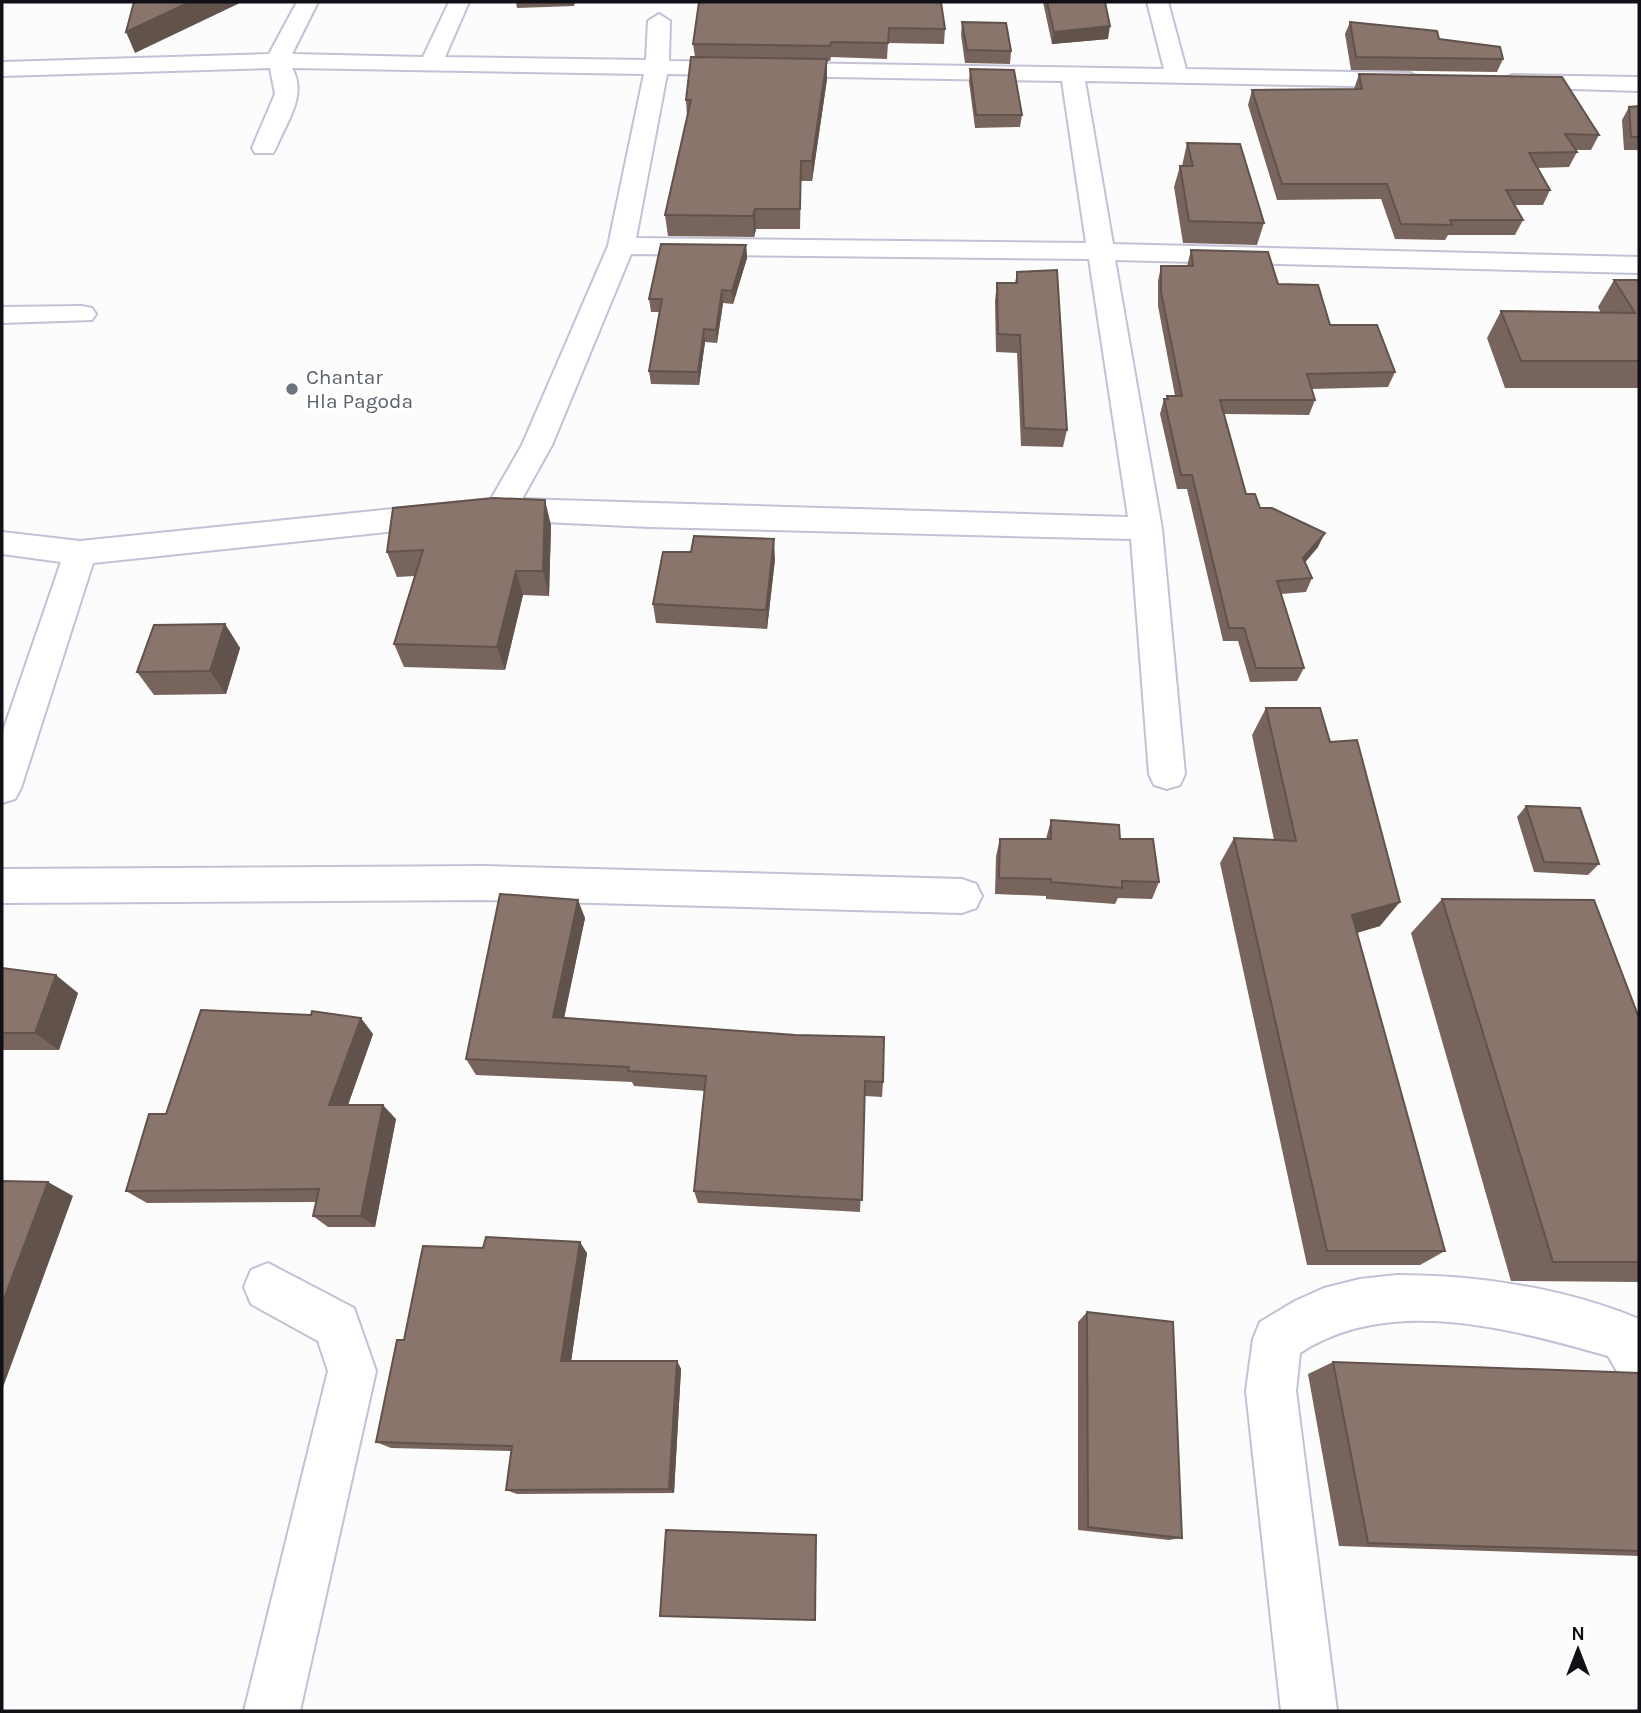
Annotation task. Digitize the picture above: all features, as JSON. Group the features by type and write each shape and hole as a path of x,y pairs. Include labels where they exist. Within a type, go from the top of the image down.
{"street":[{"path":"277,61 307,2"},
{"path":"431,63 459,2"},
{"path":"1158,2 1177,77"},
{"path":"501,509 537,445 621,246 657,68 659,22"},
{"path":"264,148 288,96 288,75 277,61"},
{"path":"2,69 277,61 1429,81"},
{"path":"1072,75 1098,251 1146,529 1167,774"},
{"path":"1485,81 1639,83"},
{"path":"621,246 1098,251 1639,265"},
{"path":"2,315 82,314"},
{"path":"2,543 80,553 501,509 662,517 1088,525 1146,529"},
{"path":"2,788 80,553"},
{"path":"2,886 484,883 962,896"},
{"path":"268,1287 337,1325 352,1371 272,1711"},
{"path":"1309,1711 1271,1391 1277,1339 1323,1312 1384,1300 1462,1300 1532,1311 1623,1336 1639,1363"}],"building":[{"path":"134,2 190,2 126,32"},
{"path":"699,2 941,2 945,29 889,28 888,43 831,42 830,46 693,44"},
{"path":"1047,2 1105,2 1110,26 1054,32"},
{"path":"962,22 1006,23 1011,51 967,50"},
{"path":"1350,22 1437,31 1439,39 1500,47 1503,59 1356,57"},
{"path":"691,57 827,59 812,161 801,161 800,209 755,209 753,216 665,215 691,100 686,100"},
{"path":"970,69 1014,70 1022,115 976,115"},
{"path":"1359,74 1562,77 1599,135 1565,134 1577,152 1529,153 1550,190 1506,190 1523,220 1450,220 1452,225 1401,224 1387,184 1282,184 1252,90 1362,89"},
{"path":"1639,106 1639,137 1631,137 1629,107"},
{"path":"1187,143 1240,144 1264,223 1189,221 1180,166 1193,166"},
{"path":"661,244 746,245 732,291 722,290 716,330 704,329 698,372 649,371 662,299 649,299"},
{"path":"1191,250 1268,252 1278,284 1318,285 1330,325 1377,325 1395,372 1307,374 1315,400 1220,400 1246,494 1255,494 1260,508 1272,508 1325,533 1303,558 1312,578 1277,581 1304,668 1256,668 1244,628 1229,628 1192,475 1181,475 1164,399 1168,399 1167,396 1182,396 1161,292 1161,266 1193,266"},
{"path":"1057,270 1067,430 1024,428 1020,335 998,334 997,283 1017,283 1017,272"},
{"path":"1614,280 1639,280 1639,361 1521,361 1501,311 1635,313"},
{"path":"494,498 545,500 543,571 516,571 497,647 394,644 423,550 387,552 393,508"},
{"path":"694,536 774,539 766,610 653,604 663,552 691,552"},
{"path":"225,624 210,671 137,672 154,625"},
{"path":"1266,708 1320,708 1330,742 1357,740 1400,902 1352,915 1445,1251 1327,1251 1234,838 1296,841"},
{"path":"1526,806 1580,808 1599,864 1544,862"},
{"path":"1051,820 1119,825 1120,839 1153,839 1159,882 1122,881 1122,888 1051,882 1051,879 999,878 1000,839 1051,839"},
{"path":"500,894 578,900 553,1017 795,1035 884,1037 883,1082 865,1081 862,1200 694,1191 706,1076 628,1071 629,1067 466,1059"},
{"path":"1442,899 1594,900 1639,1018 1639,1262 1553,1262"},
{"path":"2,968 56,975 35,1033 2,1033"},
{"path":"201,1010 311,1015 312,1011 361,1018 329,1105 383,1105 361,1216 313,1216 319,1189 126,1191 149,1114 166,1114"},
{"path":"2,1181 48,1182 2,1304"},
{"path":"486,1237 580,1242 561,1361 677,1361 669,1489 506,1490 512,1446 376,1442 397,1340 404,1340 423,1246 483,1248"},
{"path":"1087,1312 1173,1322 1182,1538 1088,1527"},
{"path":"1333,1362 1639,1373 1639,1551 1368,1543"},
{"path":"666,1530 816,1535 815,1620 660,1616"}],"place":[{"name":"Chantar Hla Pagoda","path":"292,389"}]}
